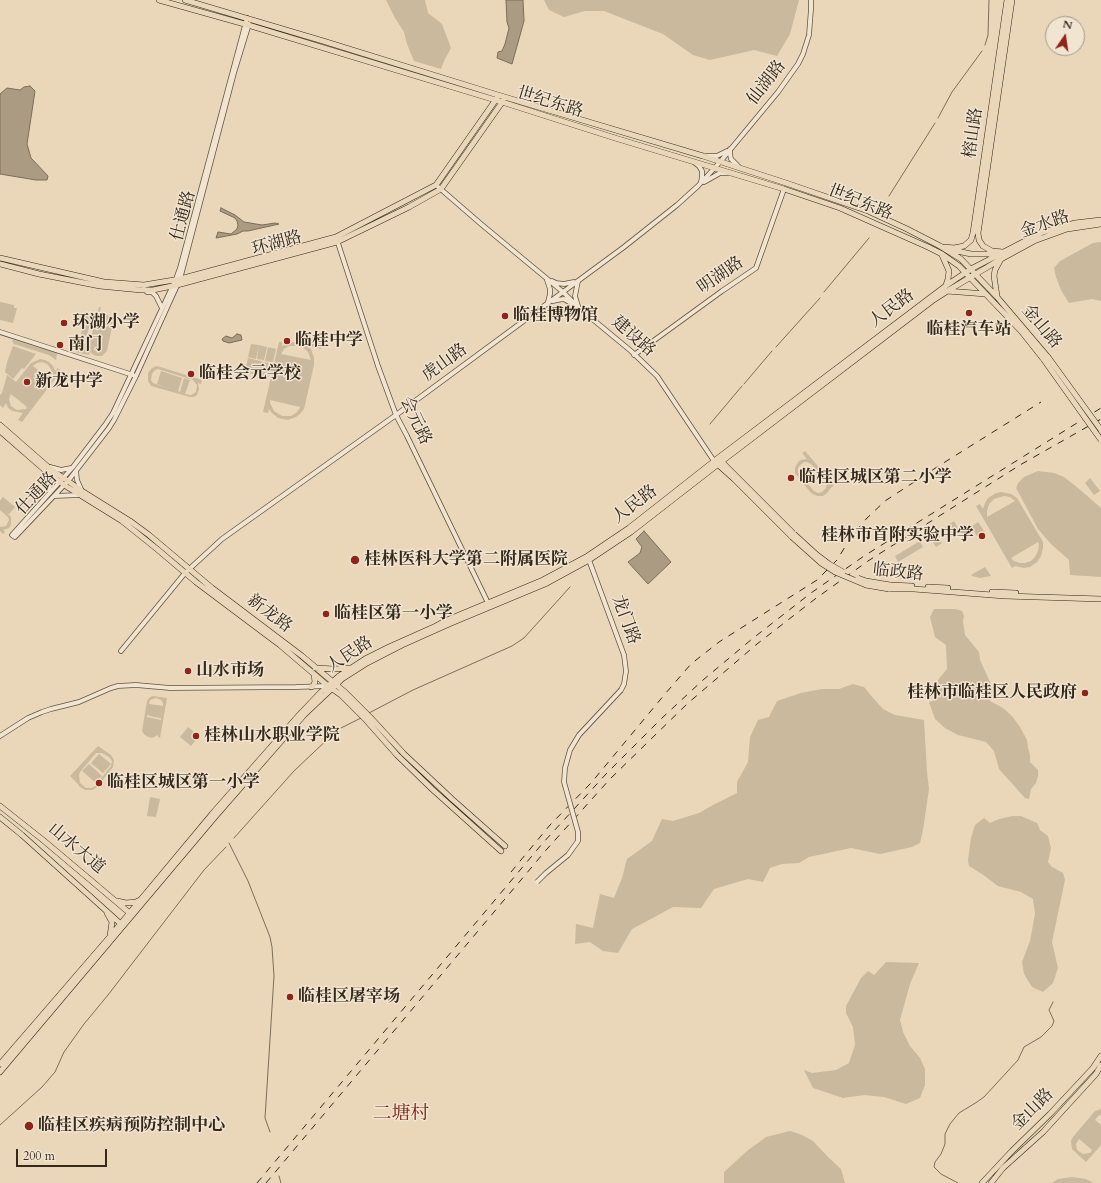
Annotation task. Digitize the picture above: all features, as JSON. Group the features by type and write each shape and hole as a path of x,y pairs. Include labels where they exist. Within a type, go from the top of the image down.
{"main road":[{"name":"世纪东路","path":"159,0 497,98 506,97 703,156 868,211 943,247"},
{"name":"世纪东路","path":"185,0 322,41 497,98 502,102 615,138 784,189 840,208 942,254"},
{"name":"榕山路","path":"943,247 954,248 964,246 970,240 973,233 1007,0"},
{"name":"榕山路","path":"1004,252 992,251 983,246 979,240 978,233 1012,0"},
{"name":"环湖路","path":"0,264 39,274 100,286 153,290 175,286 337,240 409,207 442,189 506,97"},
{"name":"环湖路","path":"0,258 104,282 144,285 178,279 337,240 436,185 497,98"},
{"name":"金水路","path":"973,271 1027,240 1059,227 1075,223 1101,220"},
{"name":"金水路","path":"973,271 1054,233 1067,229 1101,224"},
{"name":"金山路","path":"943,247 961,259 997,296 1101,430"},
{"path":"943,247 971,254 993,254 1004,252"},
{"name":"金山路","path":"942,254 959,266 968,275 1046,359 1101,440"},
{"path":"942,254 949,271 946,289 986,294"},
{"path":"997,296 994,276 995,270 1001,258"},
{"name":"人民路","path":"332,685 367,663 390,651 543,580 586,557 629,528 930,300 973,271"},
{"name":"新龙路","path":"0,425 47,469"},
{"name":"新龙路","path":"0,431 47,469 122,521 280,645 314,674 332,685"},
{"name":"人民路","path":"332,685 365,659 400,641 447,620 545,584 588,560 631,532 717,462"},
{"name":"临政路","path":"717,462 821,563 835,572 866,585 1004,596 1101,598"},
{"name":"新龙路","path":"187,572 212,588 282,640 315,668 341,695 356,706 398,755 501,851"},
{"path":"315,668 352,668"},
{"path":"311,687 315,682 314,674"},
{"path":"131,914 141,899 212,814 300,714 332,685"},
{"path":"0,1072 131,914 304,715 332,685"},
{"name":"新龙路","path":"368,719 452,799 505,846"},
{"name":"山水大道","path":"0,806 131,914"},
{"name":"山水大道","path":"0,817 122,925"},
{"path":"115,900 126,903 136,902 141,899"},
{"path":"106,910 112,922 109,937"},
{"path":"0,1064 109,937 122,925"},
{"name":"金山路","path":"982,1183 1094,1068 1101,1056"},
{"name":"金山路","path":"991,1183 1003,1168 1043,1132 1096,1074 1101,1065"}],"street":[{"name":"仙湖路","path":"715,168 778,92 798,64 803,54 810,26 811,0"},
{"name":"仕通路","path":"64,481 50,492 12,535 15,537 54,496 64,481 114,420 178,279 248,19"},
{"path":"703,156 717,156 730,149 731,159 739,168"},
{"path":"692,161 699,166 702,171 700,184"},
{"name":"虎山路","path":"121,652 187,572 222,539 396,415 624,247 677,205 715,168"},
{"path":"700,184 720,174 731,173"},
{"name":"建设路","path":"436,185 563,292 579,308 658,376 717,462"},
{"name":"明湖路","path":"634,355 716,295 756,268 784,189"},
{"name":"会元路","path":"337,240 376,360 396,415 489,605"},
{"path":"545,277 556,283 564,284 578,281 575,296 579,308"},
{"path":"545,277 549,283 550,289 547,304"},
{"name":"仕通路","path":"134,375 162,308 175,286"},
{"path":"141,290 152,292 156,296 162,308"},
{"path":"547,304 564,299 579,308"},
{"path":"0,332 134,375"},
{"path":"50,492 47,469 75,469 80,493 54,496"},
{"name":"龙门路","path":"537,882 568,855 578,840 578,832 564,782 565,768 570,750 579,734 622,690 624,684 626,671 624,655 588,560"},
{"path":"0,736 28,718 42,712 79,702 118,686 136,685 170,688 311,687 332,685"}],"shaded area":[{"path":"386,0 425,0 428,13 442,24 451,48 441,69 414,61 404,32"},
{"path":"506,0 523,0 524,21 512,64 497,58 498,52 502,51 505,44 509,28 507,22"},
{"path":"544,0 799,0 790,34 777,56 754,50 710,60 693,55 663,34 604,11 585,11 564,17 549,10"},
{"path":"30,86 35,91 27,144 31,158 48,176 47,180 36,180 0,174 0,94 7,88 20,90 24,87"},
{"path":"221,208 235,215 244,222 262,225 275,223 279,224 216,238 218,232 231,234 237,229 238,225 235,218 220,211"},
{"path":"1101,242 1101,301 1092,299 1069,303 1061,290 1054,268 1060,261 1093,243"},
{"path":"0,302 14,305 14,308 17,308 13,323 0,320"},
{"path":"99,307 101,307 99,316 108,315 113,322 107,351 102,356 94,355 90,352 89,355 75,352 78,342 89,345"},
{"path":"86,312 92,314 86,340 80,339"},
{"path":"237,334 241,335 242,340 229,343 223,341 222,339 226,336 232,338"},
{"path":"308,338 323,342 321,349 306,345"},
{"path":"14,340 57,353 56,360 49,355 14,344 12,341"},
{"path":"279,342 282,342 282,346 293,342 302,343 311,349 314,358 314,365 304,409 296,417 288,420 278,418 269,409 268,413 263,412","holes":["289,346 303,347 308,352 311,360 281,354 284,349","270,400 300,407 300,408 291,416 282,416 274,411"]},
{"path":"251,344 259,345 256,359 248,357"},
{"path":"259,345 267,347 264,360 257,359"},
{"path":"13,346 36,354 24,369 22,368 13,379 5,372"},
{"path":"268,347 276,349 273,362 265,361"},
{"path":"248,358 256,360 253,374 245,372"},
{"path":"40,359 45,360 53,366 55,371 58,368 61,371 22,422 18,420 23,413 12,411 8,408 6,403 3,408 0,405 0,395 2,393 7,375 16,382 31,363","holes":["42,362 47,364 51,369 52,375 50,379 33,366","11,394 27,407 26,409 17,410 11,406 9,399"]},
{"path":"256,360 264,362 261,375 254,374"},
{"path":"265,362 272,364 270,377 262,376"},
{"path":"157,366 202,380 201,384 198,383 199,389 197,395 190,397 151,386 148,381 148,373 152,368","holes":["158,369 193,380 197,385 196,392 191,395 185,394 190,380 184,378 180,392 178,391 182,378 161,371 157,384 171,389 153,383 151,380 152,374"]},
{"path":"805,451 834,485 823,496 817,496 811,493 795,473 795,468 798,462 807,459 802,453","holes":["804,462 811,464 827,482 826,488 822,492 818,493 814,491 798,473 798,468"]},
{"path":"1038,471 1054,473 1064,477 1101,508 1101,577 1070,575 1069,560 1051,544 1038,529 1016,488 1018,483 1024,477"},
{"path":"1090,478 1100,491 1094,495 1085,483"},
{"path":"1001,492 1011,494 1017,498 1043,542 1041,556 1037,562 1030,567 1024,568 1015,566 1012,568 976,506 980,504 983,509 988,498","holes":["1004,496 1010,497 1015,501 987,517 989,504 994,499","1038,542 1038,551 1031,561 1020,563 1011,558"]},
{"path":"3,497 15,507 9,514 7,513 11,517 11,524 9,528 3,530 5,532 3,534 0,531 0,527 6,526 9,520 8,517 0,510 0,501"},
{"path":"954,521 960,532 951,537 945,527"},
{"path":"978,522 986,534 979,539 971,527"},
{"path":"644,531 671,562 648,584 628,562 640,553 642,547 636,539"},
{"path":"934,531 942,543 936,547 928,535"},
{"path":"920,541 923,547 898,562 895,556"},
{"path":"985,567 991,576 980,578 971,575"},
{"path":"934,609 956,609 962,611 964,616 963,621 965,635 979,652 980,660 994,691 990,701 1003,708 1012,716 1027,740 1030,762 1038,770 1036,783 1031,789 1029,799 1025,798 999,769 994,751 986,742 958,735 945,728 935,719 929,702 933,701 938,691 938,680 947,669 946,645 935,637 930,617"},
{"path":"853,684 864,687 883,709 895,715 924,720 929,789 920,843 912,847 880,854 851,848 809,857 799,863 782,864 770,868 763,882 748,879 714,889 701,908 673,907 632,929 618,953 603,951 590,942 575,944 576,924 593,928 600,894 614,898 622,878 627,859 652,841 662,819 673,821 699,813 737,793 737,782 748,762 750,737 758,720 769,717 777,701 801,693 822,689 839,689"},
{"path":"150,697 167,698 160,738 158,735 152,738 148,737 142,731 147,701","holes":["156,698 161,700 163,706 149,704 150,700","147,715 161,718 161,720 147,717"]},
{"path":"188,727 199,736 191,746 180,737"},
{"path":"98,746 111,755 114,760 113,767 97,787 92,790 85,790 80,787 70,776","holes":["96,753 102,753 109,757 112,761 111,766 95,786 92,788 86,788 80,783 80,772"]},
{"path":"99,754 111,764 103,773 91,763"},
{"path":"89,764 102,776 96,783 82,771"},
{"path":"150,797 160,799 156,817 147,816"},
{"path":"1021,816 1037,823 1040,830 1048,836 1051,848 1048,862 1052,867 1063,873 1065,880 1052,942 1058,968 1053,983 1043,992 1032,987 1024,974 1022,962 1030,941 1035,914 1033,899 1021,892 998,886 969,866 968,860 971,838 975,825 984,818 990,823 999,819"},
{"path":"886,962 919,963 910,984 900,1020 903,1032 910,1046 920,1058 925,1069 925,1085 920,1098 906,1104 884,1097 864,1095 843,1098 813,1088 804,1070 812,1073 836,1070 849,1063 855,1045 853,1027 846,1013 846,1006 861,978 868,971 874,975"},
{"path":"1101,1109 1101,1115 1095,1120 1101,1125 1101,1145 1086,1162 1072,1149 1071,1141 1095,1111","holes":["1079,1139 1092,1150 1090,1153 1083,1154 1077,1150 1076,1144"]},
{"path":"790,1131 813,1141 841,1169 845,1183 724,1183 724,1172 747,1151 766,1137"},
{"path":"1072,1177 1086,1179 1094,1183 1052,1183 1058,1179"}],"waterway":[{"path":"985,45 988,35 989,0"},
{"path":"938,118 952,92 982,51"},
{"path":"889,196 935,123"},
{"path":"824,292 869,238"},
{"path":"776,347 820,298"},
{"path":"744,384 772,351"},
{"path":"710,424 742,386"},
{"path":"369,713 413,690 512,646 524,638 570,587"},
{"path":"234,838 294,771 332,735 341,728 361,718"},
{"path":"229,843 248,881 270,937 272,947 274,976 265,1118 270,1132"},
{"path":"0,1125 42,1087 55,1072 64,1052 84,1024 204,870 226,847"},
{"path":"958,1183 941,1174 934,1167 935,1162 941,1154 945,1144 945,1134 950,1124 959,1113 984,1097 1018,1060 1024,1047 1041,1037 1052,1026 1054,1021 1049,1010 1053,1002"},
{"path":"279,1176 281,1183"}],"railway":[{"path":"511,872 550,825 591,783 691,664 719,642 817,580 837,560 851,537 867,518 885,501 1041,402"},
{"path":"257,1183 542,844 606,774 662,718 703,680 811,593 864,556 1101,408"},
{"path":"266,1183 547,849 610,779 687,704 757,644 815,599 868,561 1020,465 1101,419"}],"place":[{"name":"临桂汽车站","path":"969,313"},
{"name":"临桂博物馆","path":"505,316"},
{"name":"环湖小学","path":"64,323"},
{"name":"临桂中学","path":"287,341"},
{"name":"南门","path":"60,345"},
{"name":"临桂会元学校","path":"191,374"},
{"name":"新龙中学","path":"27,382"},
{"name":"临桂区城区第二小学","path":"791,478"},
{"name":"桂林市首附实验中学","path":"982,536"},
{"name":"桂林医科大学第二附属医院","path":"355,560"},
{"name":"临桂区第一小学","path":"326,614"},
{"name":"山水市场","path":"188,671"},
{"name":"桂林市临桂区人民政府","path":"1085,693"},
{"name":"桂林山水职业学院","path":"196,736"},
{"name":"临桂区城区第一小学","path":"99,783"},
{"name":"临桂区屠宰场","path":"290,997"},
{"name":"临桂区疾病预防控制中心","path":"29,1126"}],"district":[{"name":"二塘村","path":"401,1115"}]}
